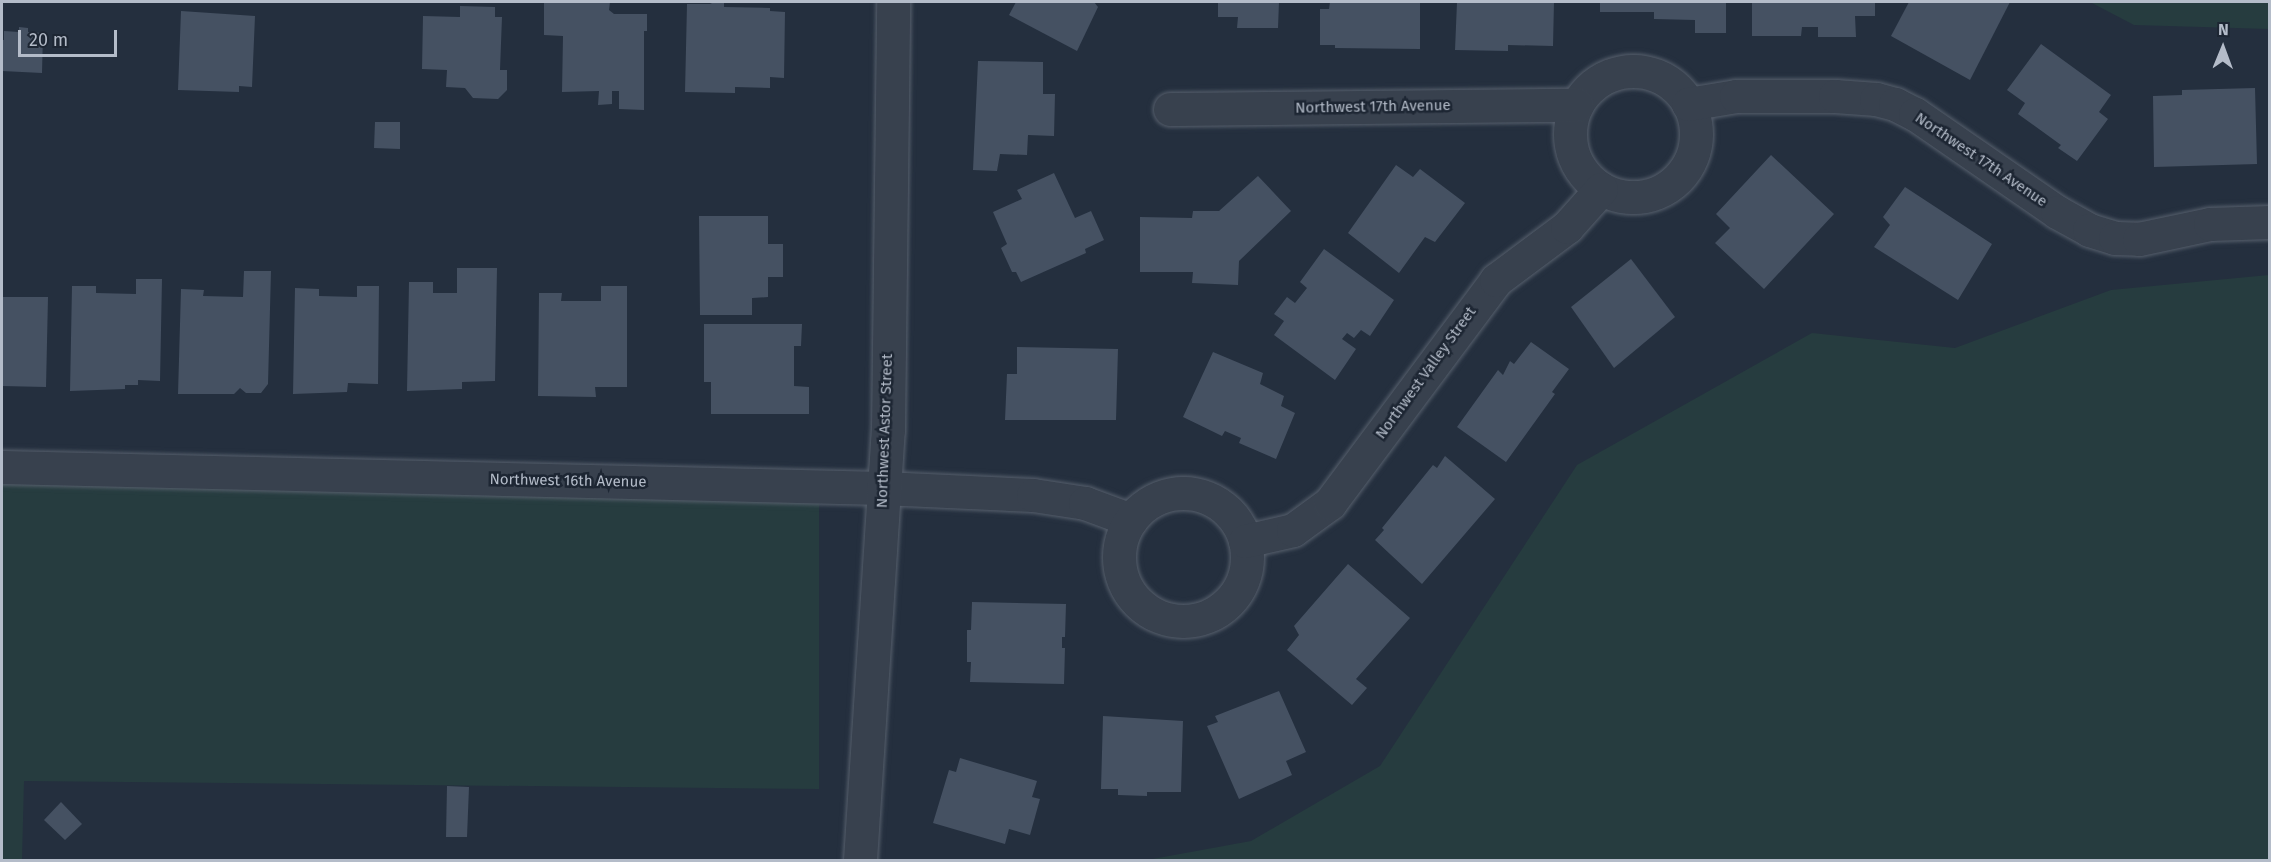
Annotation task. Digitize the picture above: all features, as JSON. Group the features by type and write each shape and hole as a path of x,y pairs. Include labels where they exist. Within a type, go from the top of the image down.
{"street":[{"name":"Northwest Astor Street","path":"860,861 888,430 893,2"},
{"path":"1621,72 1654,75 1665,80 1688,104 1695,127 1694,150 1677,180 1657,192 1635,197 1601,189 1583,173 1572,152 1570,128 1577,105 1583,95 1600,81 1621,72"},
{"name":"Northwest 17th Avenue","path":"1688,104 1736,96 1824,96 1876,99 1894,104 1915,114 2057,212 2089,230 2115,238 2139,238 2210,224 2270,222"},
{"name":"Northwest 17th Avenue","path":"1170,109 1577,105"},
{"name":"Northwest Valley Street","path":"1245,541 1293,530 1330,503 1496,280 1568,227 1601,189"},
{"name":"Northwest 16th Avenue","path":"2,467 883,488 1033,495 1085,503 1131,520"},
{"path":"1177,494 1195,495 1212,500 1227,510 1238,524 1248,557 1245,573 1230,601 1203,618 1172,621 1143,607 1124,582 1120,550 1123,534 1131,520 1144,507 1159,499 1177,494"}],"green space":[{"path":"2090,2 2269,2 2269,29 2134,25"},
{"path":"2269,275 2269,860 1147,860 1251,841 1380,766 1577,465 1812,333 1955,348 2111,290"},
{"path":"2,477 819,500 819,789 24,781 22,860 2,860"}],"building":[{"path":"544,2 610,2 609,10 614,14 647,14 647,31 644,31 644,110 619,109 619,91 612,91 612,104 598,105 599,91 562,92 563,36 544,35"},
{"path":"724,2 724,7 770,8 770,11 785,12 784,78 770,77 770,88 735,87 735,93 685,92 687,4"},
{"path":"1016,2 1094,2 1098,7 1077,51 1009,15"},
{"path":"1218,2 1279,2 1278,28 1237,28 1238,17 1218,17"},
{"path":"1330,2 1420,2 1420,49 1335,48 1335,45 1320,45 1320,9 1329,9"},
{"path":"1457,2 1554,2 1553,46 1508,45 1508,51 1455,50"},
{"path":"1600,2 1726,2 1726,33 1695,33 1695,20 1654,19 1654,12 1600,12"},
{"path":"1752,2 1875,2 1875,16 1855,16 1856,37 1818,37 1818,27 1802,27 1801,36 1752,36"},
{"path":"1909,2 2010,2 1970,80 1891,36"},
{"path":"460,6 495,7 495,17 502,17 500,70 507,70 507,90 498,99 473,98 465,88 446,87 447,70 422,69 423,16 460,17"},
{"path":"181,11 255,16 252,87 239,86 239,92 178,90"},
{"path":"19,27 28,28 28,32 43,33 42,73 2,71 4,31 19,32"},
{"path":"2041,44 2111,95 2099,112 2108,119 2077,161 2058,148 2061,145 2018,114 2025,103 2007,90"},
{"path":"978,61 1043,62 1043,94 1055,94 1054,136 1028,135 1027,155 1000,154 997,171 973,170"},
{"path":"2255,88 2257,164 2154,167 2153,96 2182,95 2182,90"},
{"path":"375,122 400,122 400,149 374,148"},
{"path":"1771,155 1834,214 1764,289 1715,243 1730,228 1716,214"},
{"path":"1396,165 1413,177 1420,169 1465,203 1435,242 1425,237 1399,273 1348,233"},
{"path":"1054,173 1075,218 1091,211 1104,240 1085,249 1086,253 1021,282 1016,272 1012,272 1001,248 1007,244 993,212 1022,199 1017,190"},
{"path":"1258,176 1291,211 1239,261 1238,285 1192,283 1193,272 1140,272 1140,217 1192,218 1193,211 1219,211"},
{"path":"1905,187 1992,244 1958,300 1874,247 1890,225 1883,217"},
{"path":"699,216 768,216 768,244 783,244 783,277 768,277 768,297 752,298 752,315 700,315"},
{"path":"1324,249 1394,300 1370,336 1361,330 1354,338 1347,333 1342,339 1356,349 1335,380 1274,335 1284,321 1274,314 1287,297 1295,303 1307,288 1300,282"},
{"path":"1631,259 1675,317 1614,368 1571,307"},
{"path":"457,268 497,268 495,381 462,382 462,389 407,391 409,282 433,282 433,293 457,293"},
{"path":"244,271 271,271 268,384 261,393 246,393 240,388 234,394 178,394 181,289 204,290 203,296 243,297"},
{"path":"136,279 162,279 160,381 138,380 138,385 125,385 125,389 70,391 72,286 96,286 96,293 136,294"},
{"path":"357,286 379,286 378,384 348,383 347,392 293,394 295,288 319,289 319,296 357,297"},
{"path":"601,286 627,286 627,387 595,387 596,397 538,396 539,293 562,293 561,301 601,301"},
{"path":"2,297 48,297 46,387 2,386"},
{"path":"704,324 802,324 801,346 794,346 794,386 809,387 809,414 711,414 711,382 704,382"},
{"path":"1531,342 1569,369 1552,392 1555,394 1506,462 1457,427 1498,370 1503,375 1510,361 1514,364"},
{"path":"1017,347 1118,349 1116,420 1005,420 1007,374 1017,374"},
{"path":"1213,352 1263,373 1260,384 1284,396 1281,406 1295,413 1276,459 1239,443 1241,438 1225,431 1222,436 1183,417"},
{"path":"1445,456 1495,499 1422,584 1375,540 1384,530 1382,528 1433,465 1437,468"},
{"path":"1348,564 1410,618 1356,679 1367,688 1352,705 1287,650 1299,635 1294,626"},
{"path":"972,602 1066,604 1065,637 1062,637 1062,648 1065,648 1064,684 970,682 971,662 967,662 967,630 971,630"},
{"path":"1279,691 1306,752 1286,761 1292,775 1239,799 1207,726 1218,722 1215,716"},
{"path":"1103,716 1183,721 1181,792 1147,792 1147,796 1118,795 1118,789 1101,789"},
{"path":"960,758 1037,781 1032,797 1040,799 1030,835 1009,829 1005,844 933,823 949,770 956,772"},
{"path":"447,786 469,787 467,837 446,837"},
{"path":"61,802 82,824 65,840 44,820"}]}
